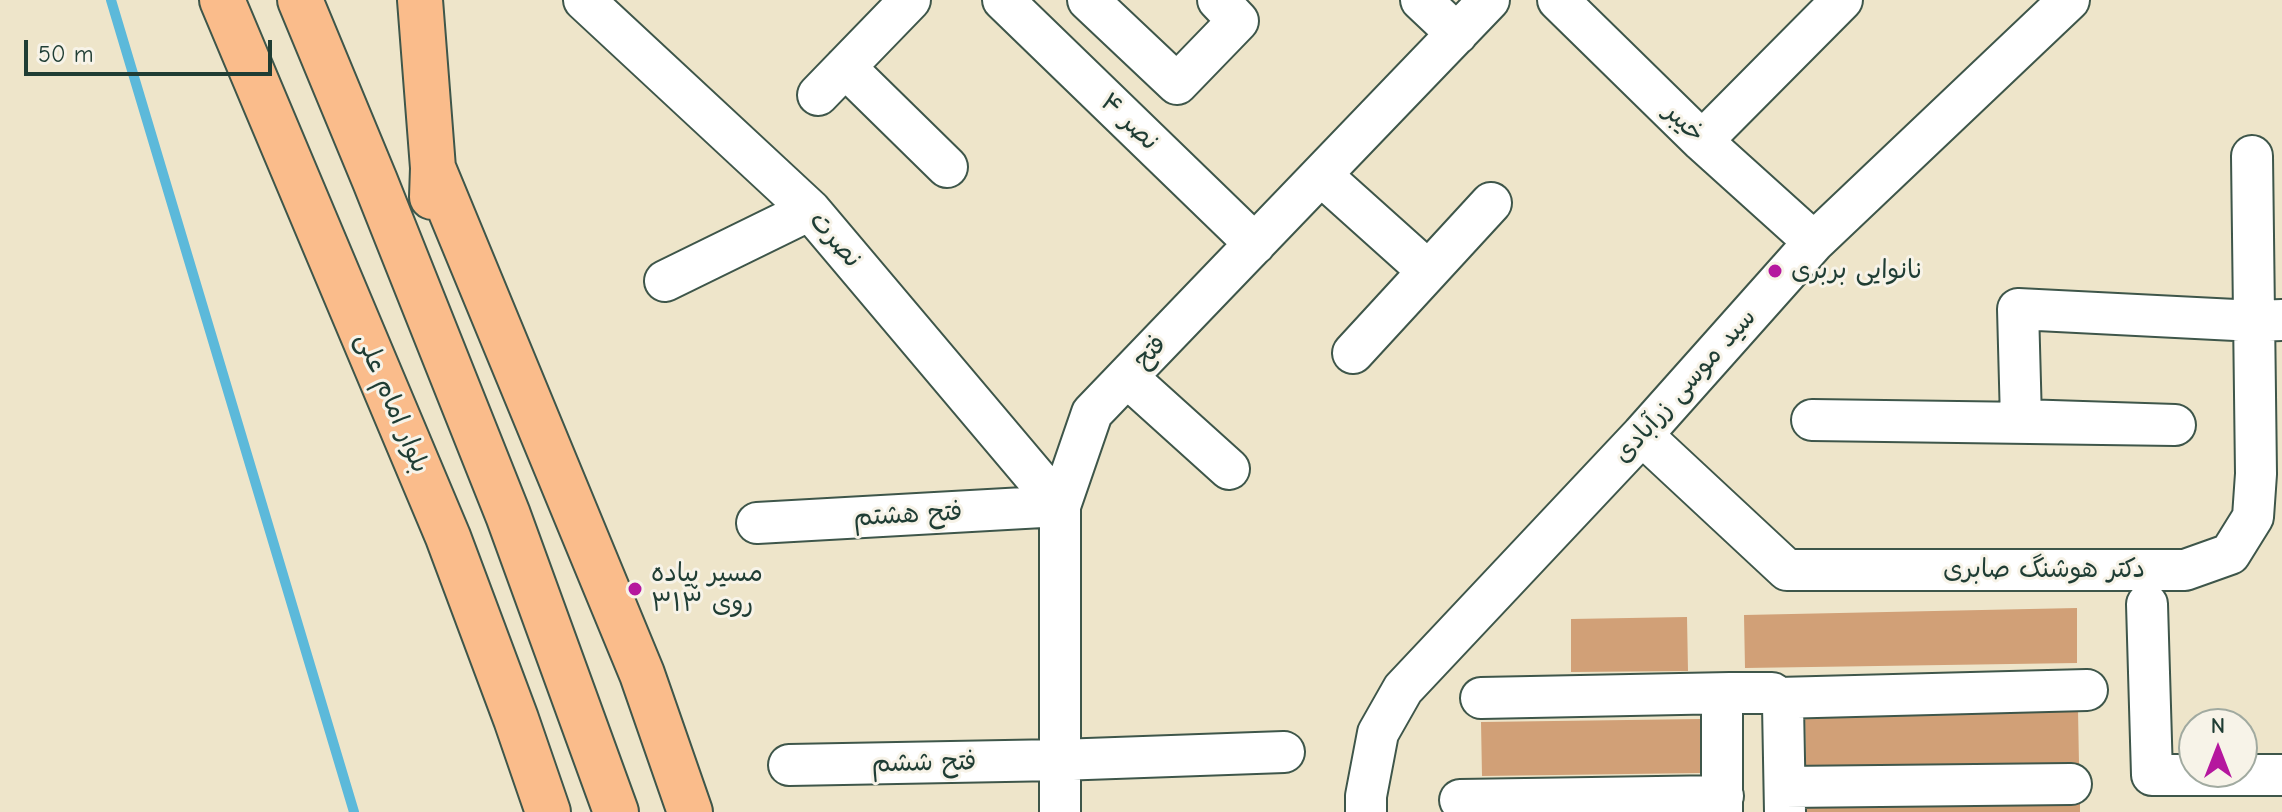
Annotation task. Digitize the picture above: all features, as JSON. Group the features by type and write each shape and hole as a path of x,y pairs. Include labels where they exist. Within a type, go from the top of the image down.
{"main road":[{"name":"بلوار امام علی","path":"222,0 448,537 548,812"},
{"path":"300,0 508,515 616,812"},
{"path":"420,0 433,168 435,275 457,387"},
{"path":"433,168 642,674 690,812"},
{"path":"448,537 508,515"}],"street":[{"name":"نصرت","path":"584,0 810,210 1060,506"},
{"path":"910,0 831,81 947,167"},
{"name":"نصر ۴","path":"1003,0 1255,244"},
{"path":"1088,0 1177,84 1228,10"},
{"path":"1421,0 1457,34"},
{"name":"فتح","path":"1060,812 1060,506 1092,413 1489,0"},
{"name":"خیبر","path":"1558,0 1702,141 1814,242"},
{"name":"سید موسی زرآبادی","path":"1366,812 1366,796 1378,733 1403,689 1642,435 1814,242 2069,0"},
{"path":"1702,141 1830,4"},
{"name":"دکتر هوشنگ صابری","path":"1642,435 1787,570 2185,570 2230,554 2253,517 2269,474 2268,321 2252,156"},
{"path":"1321,175 1428,271"},
{"path":"1353,353 1491,203"},
{"path":"665,281 810,210"},
{"path":"1812,420 2175,425 2021,420 2018,309 2268,321"},
{"path":"1127,377 1229,469"},
{"name":"فتح هشتم","path":"757,523 1060,506"},
{"path":"2147,604 2152,775 2282,775"},
{"path":"1778,698 2087,690"},
{"path":"1460,800 1722,804 1722,707 1730,693"},
{"path":"1481,698 1772,693 1783,705 1785,800 2071,784"},
{"name":"فتح ششم","path":"789,765 1284,752"}],"building":[{"path":"2077,608 2077,663 1745,668 1744,615"},
{"path":"1687,617 1688,671 1571,672 1571,619"},
{"path":"2078,710 2079,764 1806,768 1805,715"},
{"path":"1700,719 1701,773 1482,776 1481,722"},
{"path":"2080,803 2080,812 1806,812 1806,807"}],"waterway":[{"path":"111,0 354,812"}],"place":[{"name":"نانوایی بربری","path":"1775,271"},
{"name":"مسیر پیاده روی ۳۱۳","path":"635,589"}]}
